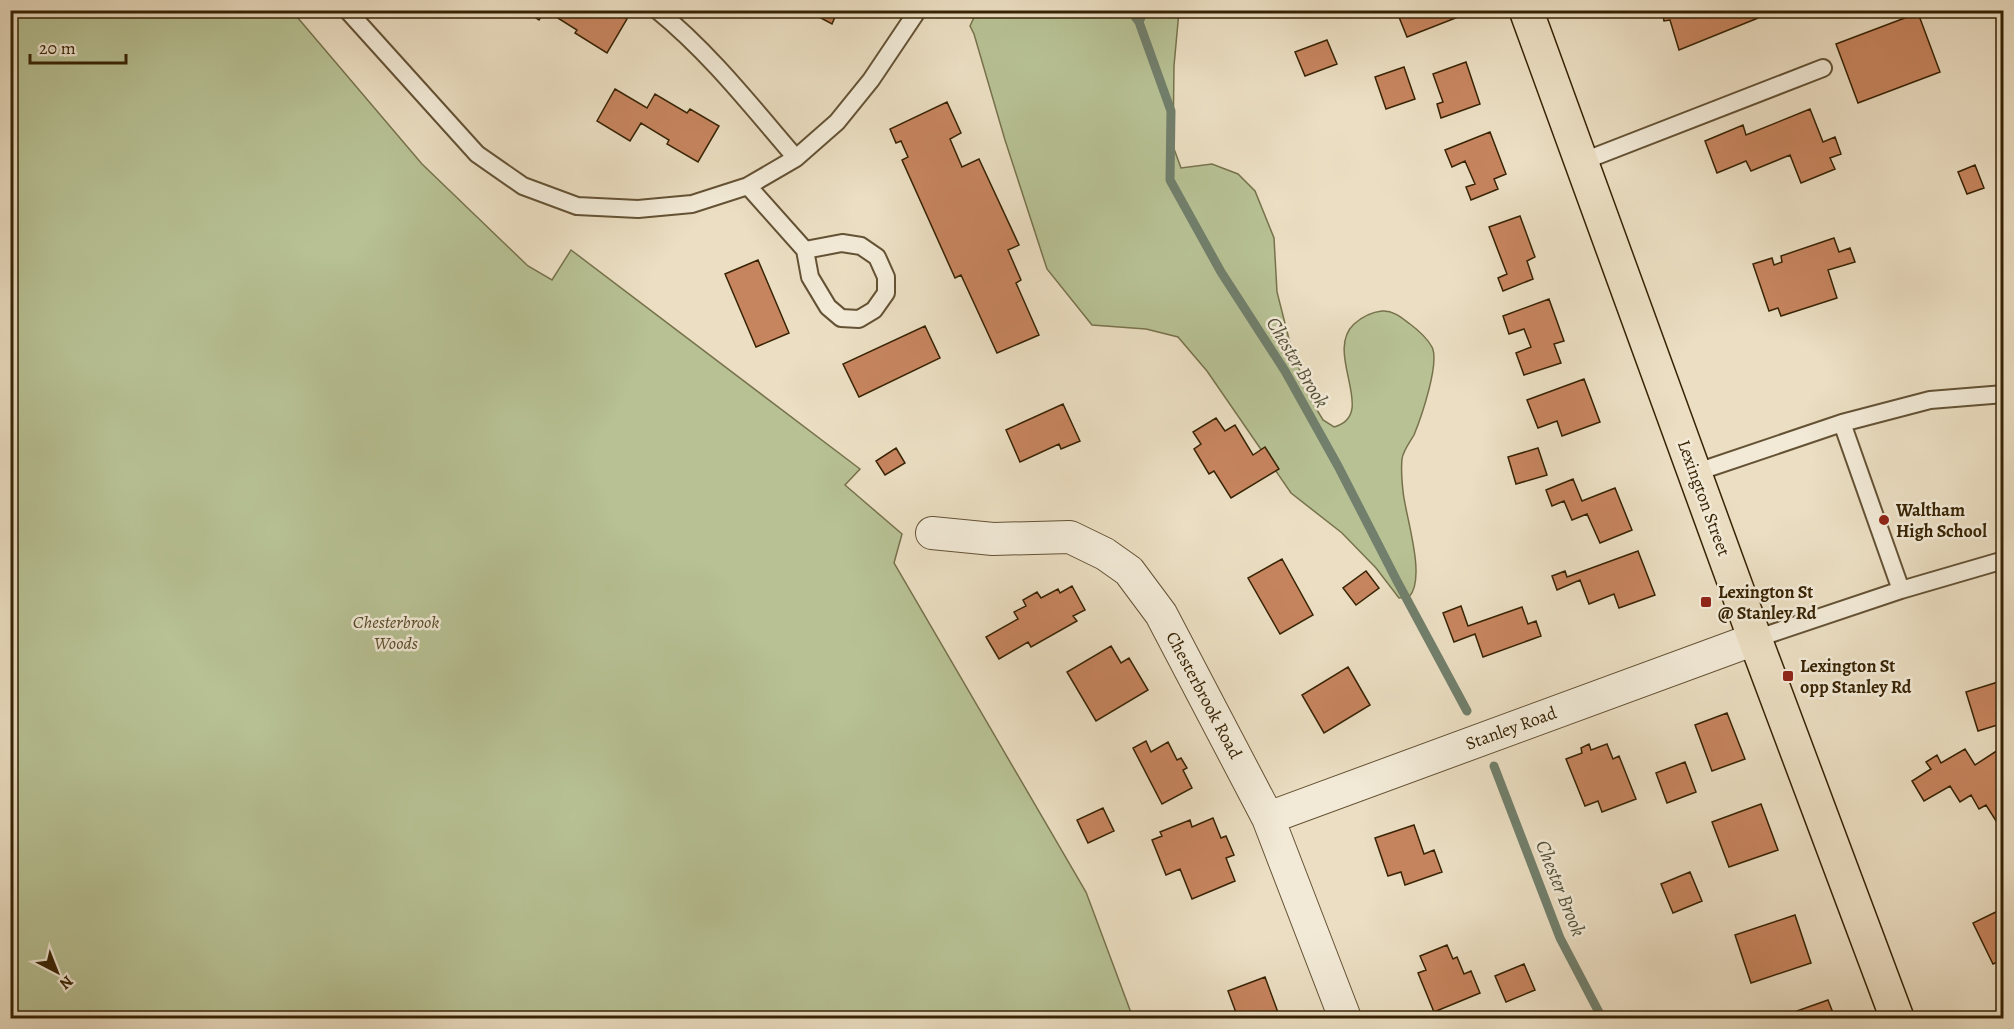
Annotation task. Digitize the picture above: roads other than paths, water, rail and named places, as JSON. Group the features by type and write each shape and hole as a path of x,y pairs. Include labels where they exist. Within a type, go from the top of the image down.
{"main road":[{"name":"Lexington Street","path":"1526,10 1755,639 1897,1018"}],"street":[{"name":"Chesterbrook Road","path":"932,533 993,539 1070,537 1105,554 1129,571 1161,614 1268,818 1345,1018"},
{"name":"Stanley Road","path":"1268,818 1755,639"}],"lane":[{"path":"347,10 477,154 523,186 577,206 638,209 692,204 748,186 796,158 837,122 871,80 918,10"},
{"path":"657,10 730,81 796,158"},
{"path":"1581,162 1823,68"},
{"path":"748,186 805,250 810,277 828,307 841,318 859,319 874,310 886,293 886,276 877,257 861,246 842,243 805,250"},
{"path":"1694,473 1842,423 1930,400 2004,394"},
{"path":"1842,423 1901,590"},
{"path":"1755,639 1901,590 2004,560"}],"waterway":[{"name":"Chester Brook","path":"1130,10 1139,22 1171,111 1170,180 1221,272 1285,371 1338,466 1467,711"},
{"name":"Chester Brook","path":"1139,22 1144,10"},
{"name":"Chester Brook","path":"1494,766 1560,938 1602,1018"}],"place":[{"name":"Waltham High School","path":"1884,520"},
{"name":"Lexington St @ Stanley Rd","path":"1706,602"},
{"name":"Lexington St opp Stanley Rd","path":"1788,676"}],"park label":[{"name":"Chesterbrook Woods","path":"396,632"}]}
